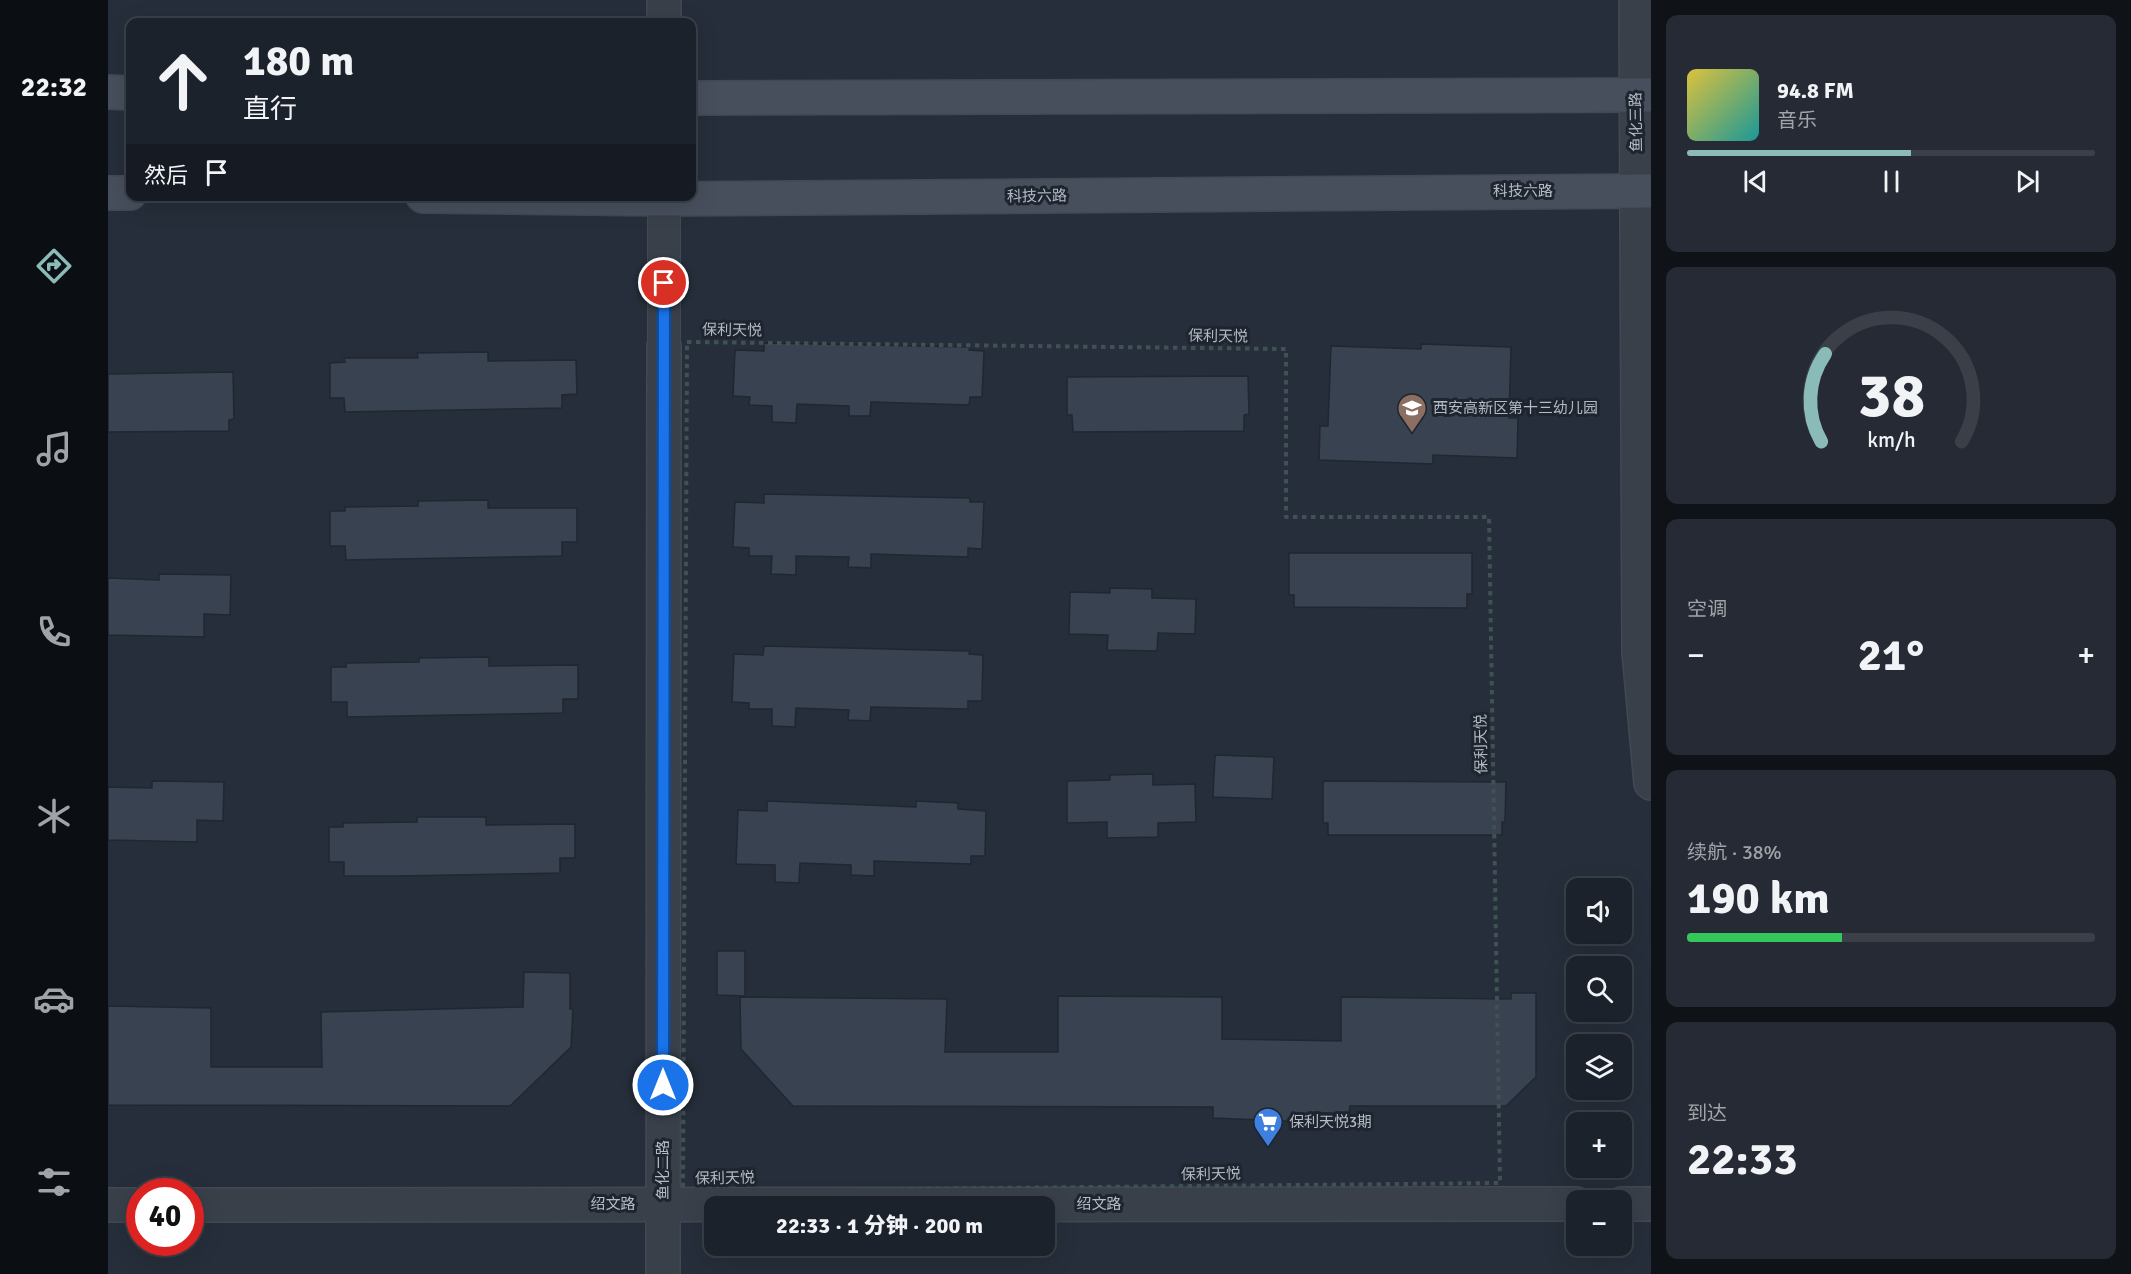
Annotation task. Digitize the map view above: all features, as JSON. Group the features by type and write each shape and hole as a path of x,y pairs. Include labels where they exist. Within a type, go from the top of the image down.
{"main road":[{"path":"108,92 126,93"},
{"path":"696,98 1643,95"},
{"name":"科技六路","path":"696,198 1644,191"},
{"path":"108,193 126,193"}],"street":[{"path":"664,0 664,18"},
{"name":"鱼化三路","path":"1636,0 1643,95 1644,191 1639,652 1651,783"},
{"path":"664,201 664,346"},
{"name":"鱼化二路","path":"663,1274 664,346"},
{"name":"绍文路","path":"204,1205 1566,1204"},
{"path":"1632,1204 1651,1204"},
{"path":"108,1205 126,1205"}],"path":[{"name":"保利天悦","path":"687,342 1286,349 1286,517 1489,518 1500,1153 1500,1183 683,1191 687,342"}],"building":[{"path":"764,343 970,347 969,350 984,351 982,397 970,397 969,405 871,402 870,416 849,416 849,406 797,404 796,423 772,422 772,406 749,405 750,397 733,396 735,350 764,351"},
{"path":"1421,344 1511,347 1509,418 1518,418 1517,458 1433,455 1433,464 1319,460 1320,426 1328,426 1331,346 1421,349"},
{"path":"488,352 488,361 576,360 577,394 562,395 562,408 345,412 344,398 330,398 330,363 345,362 344,358 418,358 417,353"},
{"path":"233,372 234,419 229,420 229,431 108,432 108,374"},
{"path":"1248,376 1249,414 1244,415 1244,431 1073,432 1072,415 1067,415 1067,377"},
{"path":"764,494 970,498 970,502 984,502 982,549 968,548 968,557 871,554 871,568 848,567 849,557 796,556 796,575 771,574 772,556 749,556 749,548 733,547 735,502 764,503"},
{"path":"488,500 488,508 577,508 577,542 562,542 562,556 346,560 345,546 330,546 330,511 345,511 345,507 418,506 418,501"},
{"path":"1289,553 1472,553 1472,594 1467,594 1467,608 1294,607 1294,595 1289,595"},
{"path":"159,574 231,575 230,615 204,614 204,637 108,635 108,578 159,580"},
{"path":"1110,588 1152,589 1152,598 1196,599 1195,634 1158,633 1157,651 1107,650 1108,635 1069,634 1070,592 1110,593"},
{"path":"764,646 970,651 969,654 983,655 982,701 968,701 968,709 871,707 870,721 848,720 849,710 796,708 795,727 772,726 772,709 749,709 749,703 732,702 734,654 763,655"},
{"path":"489,657 489,666 578,665 578,699 563,699 563,713 347,717 347,702 331,702 331,667 346,667 346,663 419,662 419,658"},
{"path":"1215,755 1274,757 1272,799 1213,797"},
{"path":"1153,774 1153,785 1195,784 1196,822 1158,823 1158,837 1107,838 1107,822 1067,823 1067,781 1110,780 1110,775"},
{"path":"152,781 224,782 223,821 197,820 197,842 108,840 108,787 152,788"},
{"path":"1323,781 1506,782 1505,822 1502,822 1502,835 1328,835 1328,823 1323,823"},
{"path":"767,801 916,807 916,801 958,803 958,809 986,811 985,856 971,856 971,864 874,861 874,876 851,875 851,865 800,863 799,883 775,882 775,865 736,864 738,810 767,811"},
{"path":"417,817 486,817 486,825 575,824 575,858 560,858 560,873 397,876 344,876 344,862 329,862 329,827 343,827 343,823 417,822"},
{"path":"717,951 745,951 745,996 717,995"},
{"path":"524,972 570,973 570,1009 573,1009 571,1047 510,1106 108,1105 108,1006 211,1008 211,1067 322,1067 321,1012 523,1007"},
{"path":"1511,993 1536,993 1536,1077 1506,1106 1350,1106 1349,1114 1309,1112 1308,1122 1213,1118 1213,1107 793,1106 741,1049 740,997 947,999 945,1052 1058,1052 1058,996 1222,997 1222,1039 1341,1041 1341,997 1511,999"}],"place":[{"name":"西安高新区第十三幼儿园","path":"1412,434"},
{"name":"保利天悦3期","path":"1268,1148"}],"route":[{"path":"663,1085 664,283"}]}
